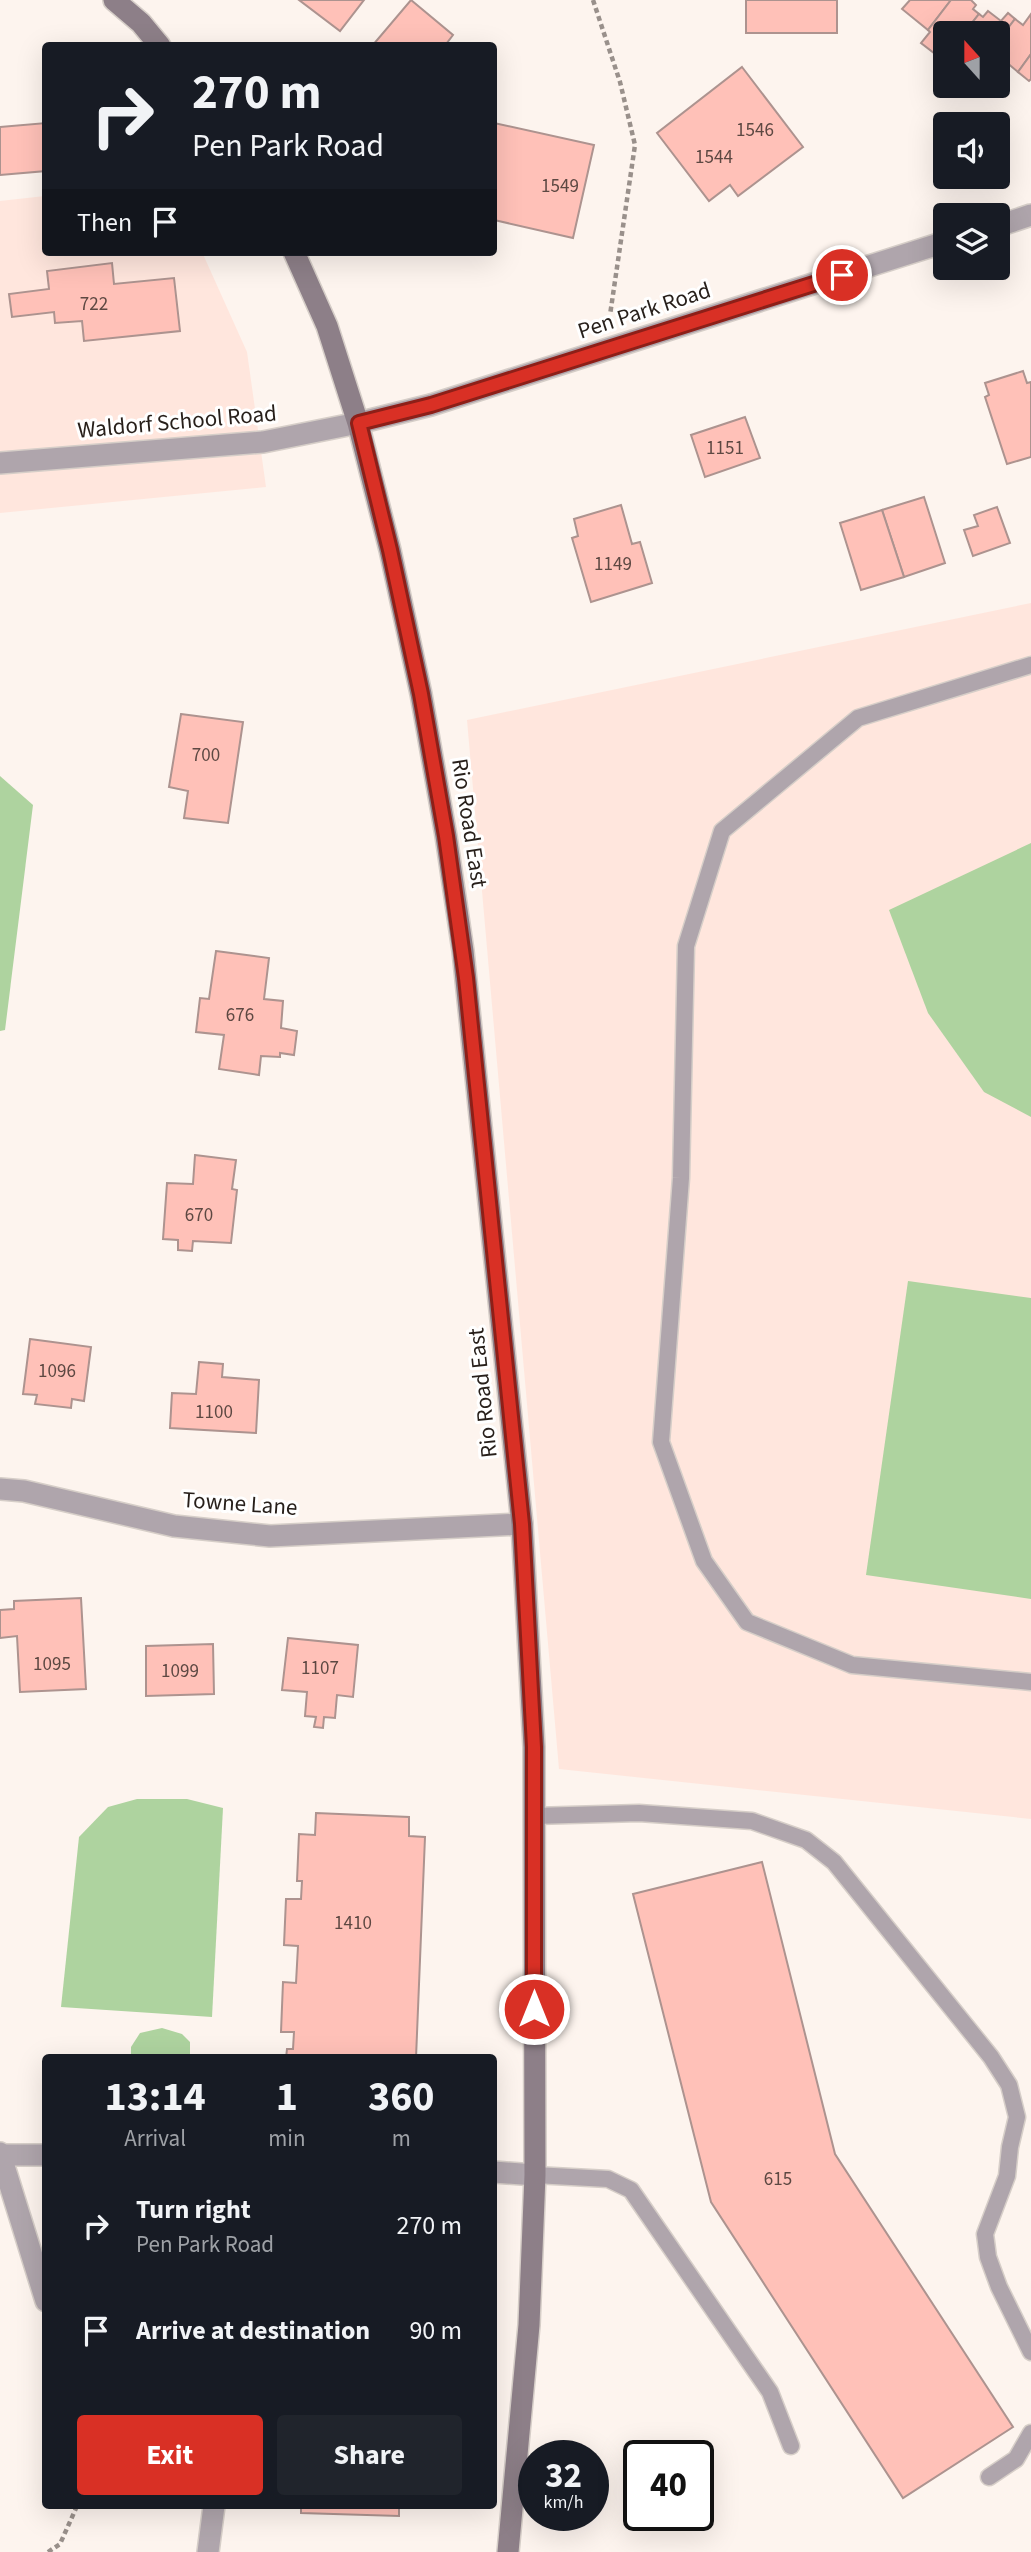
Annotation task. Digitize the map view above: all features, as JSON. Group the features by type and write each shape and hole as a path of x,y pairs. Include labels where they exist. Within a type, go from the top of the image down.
{"street":[{"path":"114,0 141,23 157,42"},
{"path":"1010,222 1031,215"},
{"name":"Pen Park Road","path":"359,423 431,405 933,246"},
{"name":"Rio Road East","path":"297,256 327,326 359,423 421,694 463,951 522,1524 534,1747 535,2175 529,2325 508,2552"},
{"name":"Waldorf School Road","path":"0,463 263,442 359,423"},
{"name":"Towne Lane","path":"0,1489 24,1491 174,1526 270,1536 522,1524"},
{"path":"42,2155 0,2154 42,2288"},
{"path":"497,2172 535,2175"},
{"path":"208,2552 214,2509"}],"lane":[{"path":"1031,665 858,718 722,831 686,946 681,1178 661,1442 704,1561 747,1622 852,1665 1031,1682"},
{"path":"534,1816 639,1813 752,1821 806,1840 834,1862 991,2057 1009,2085 1017,2118 1007,2176 985,2234 988,2257 999,2287 1031,2353"},
{"path":"535,2175 608,2179 631,2190 770,2392 791,2446"},
{"path":"989,2477 1016,2459 1031,2433"}],"path":[{"path":"593,0 620,82 635,145 608,323"},
{"path":"48,2552 60,2543 76,2509"}],"shaded area":[{"path":"42,196 42,256 204,256 247,352 266,487 0,513 0,201"},
{"path":"1031,603 1031,1819 559,1769 467,720"}],"green space":[{"path":"0,776 33,805 5,1030 0,1031"},
{"path":"1031,843 1031,1117 984,1092 928,1013 889,910"},
{"path":"908,1281 1031,1298 1031,1599 866,1575"},
{"path":"137,1799 187,1799 223,1808 212,2017 61,2007 79,1837 108,1807"},
{"path":"162,2028 182,2034 190,2042 190,2054 131,2054 131,2047 140,2033"}],"building":[{"path":"299,0 364,0 340,31"},
{"path":"411,0 453,35 448,42 375,42"},
{"path":"746,0 837,0 837,33 746,33"},
{"path":"910,0 951,0 928,30 902,9"},
{"path":"951,0 971,0 976,5 973,9 979,14 973,21 935,21"},
{"path":"988,11 1001,21 973,21 979,14 983,17"},
{"path":"1008,13 1015,19 1010,25 1010,21 1001,21"},
{"path":"1031,14 1031,54 1018,72 1010,65 1010,25 1015,19 1023,25"},
{"path":"933,23 933,52 921,43 930,32 928,30"},
{"path":"1031,54 1031,79 1029,81 1018,72"},
{"path":"742,67 803,147 738,196 730,185 709,201 657,133"},
{"path":"42,123 42,171 0,175 0,127"},
{"path":"497,124 594,145 573,238 497,221"},
{"path":"112,263 114,284 174,278 180,331 84,341 82,321 55,323 54,312 12,317 9,294 49,289 47,271"},
{"path":"1023,371 1027,383 1031,382 1031,457 1007,464 985,397 989,395 985,383"},
{"path":"745,417 760,458 705,477 691,435"},
{"path":"924,497 945,563 904,577 882,510"},
{"path":"621,505 632,544 640,542 652,583 591,602 572,538 578,536 574,519"},
{"path":"997,507 1010,543 973,556 964,530 978,526 974,515"},
{"path":"882,510 904,577 861,590 840,523"},
{"path":"181,714 243,722 228,823 184,818 188,791 169,787"},
{"path":"216,951 269,958 264,999 283,1001 281,1028 297,1031 294,1055 280,1053 280,1057 261,1056 259,1075 219,1069 224,1035 196,1032 200,998 209,999"},
{"path":"195,1155 236,1160 232,1189 237,1190 231,1243 193,1241 192,1251 178,1250 178,1240 163,1239 167,1183 193,1184"},
{"path":"30,1339 91,1347 84,1401 72,1399 71,1408 35,1404 37,1395 23,1394"},
{"path":"199,1362 223,1364 222,1377 259,1380 256,1433 170,1428 172,1393 196,1394"},
{"path":"81,1598 86,1689 20,1692 17,1636 0,1638 0,1610 14,1609 14,1601"},
{"path":"288,1638 358,1645 353,1697 337,1695 335,1718 324,1717 323,1728 314,1727 316,1717 305,1716 307,1692 282,1690"},
{"path":"213,1644 214,1694 146,1696 146,1646"},
{"path":"316,1813 409,1817 409,1836 425,1837 416,2054 286,2054 287,2049 293,2049 294,2032 281,2032 283,1982 296,1983 298,1946 284,1945 286,1899 301,1899 302,1881 297,1881 299,1834 315,1835"},
{"path":"762,1862 835,2154 1013,2427 903,2498 711,2202 633,1894"},
{"path":"301,2509 399,2509 399,2516 301,2513"}],"route":[{"path":"534,2009 534,1747 522,1524 466,978 446,836 421,694 359,423 431,405 842,275"}]}
